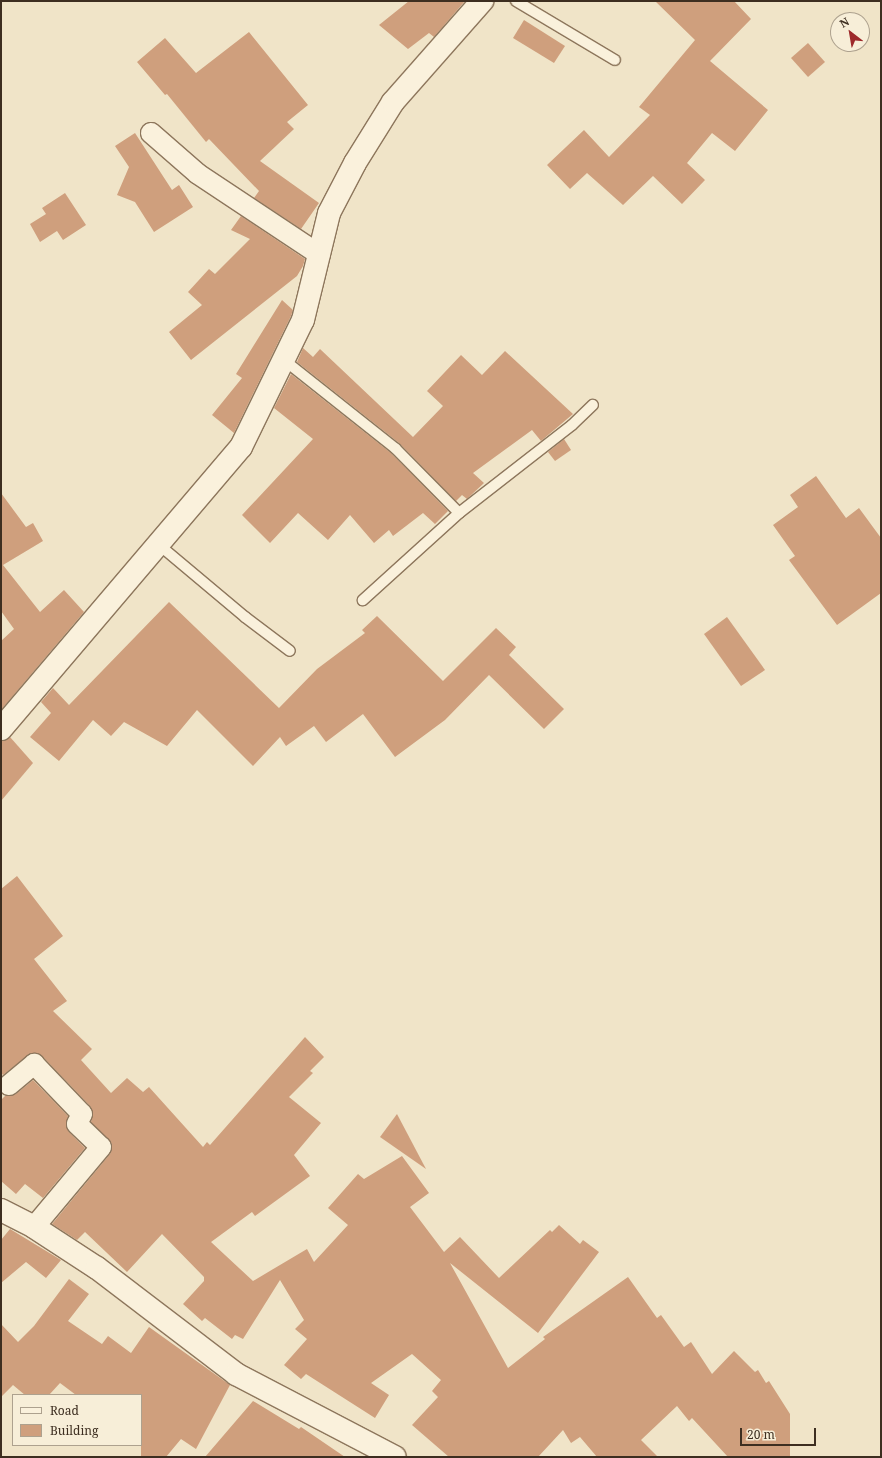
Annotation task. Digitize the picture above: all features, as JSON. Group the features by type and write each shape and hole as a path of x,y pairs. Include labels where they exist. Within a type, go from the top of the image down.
{"main road":[{"path":"1,729 241,447 303,320 329,213 355,164 393,102 482,1"},
{"path":"1,1210 34,1227 97,1268 236,1374 394,1457"}],"street":[{"path":"151,134 198,174 320,255"},
{"path":"4,1084 34,1064 82,1114 77,1124 101,1146 34,1227"}],"lane":[{"path":"516,1 615,60"},
{"path":"284,360 395,448 460,513"},
{"path":"363,600 460,513 572,426 593,405"},
{"path":"158,544 245,617 290,651"}],"building":[{"path":"409,1 465,1 434,37 429,33 408,49 379,25"},
{"path":"655,1 734,1 751,19 710,61 768,110 735,151 712,133 687,163 705,180 682,204 653,176 623,205 587,173 570,189 547,165 584,130 609,157 650,115 639,107 695,40"},
{"path":"524,20 565,46 554,63 513,38"},
{"path":"249,32 308,105 287,122 294,129 260,161 319,203 301,229 254,198 259,191 209,139 206,142 167,94 165,95 137,62 165,38 196,73"},
{"path":"808,43 825,62 808,77 791,58"},
{"path":"135,133 172,190 179,185 193,207 154,232 135,202 117,195 129,167 115,146"},
{"path":"65,193 86,225 63,240 57,231 40,242 30,224 46,214 42,208"},
{"path":"241,216 305,259 303,266 297,276 191,360 169,332 202,305 188,292 209,269 215,274 250,239 231,230"},
{"path":"282,300 293,310 291,316 234,433 212,415 242,378 236,374"},
{"path":"303,348 313,357 320,349 413,437 443,406 427,391 461,355 482,375 505,351 573,414 541,441 532,430 473,473 484,483 467,499 462,495 456,501 399,443 297,362"},
{"path":"291,374 391,453 448,511 435,524 423,513 393,536 389,530 374,543 350,515 328,540 298,513 270,543 242,515 313,439 274,408"},
{"path":"564,439 571,450 555,461 548,452"},
{"path":"816,476 846,518 859,508 881,538 881,593 837,625 789,560 795,556 773,525 798,507 790,495"},
{"path":"1,493 26,527 33,523 43,541 3,565 40,612 64,590 84,612 1,710 1,641 14,629 1,611"},
{"path":"169,602 279,708 317,669 365,633 362,630 377,616 443,681 496,628 516,647 509,655 564,709 544,729 489,675 445,720 395,757 363,714 326,742 314,726 286,746 280,737 253,766 197,710 167,746 124,722 111,736 93,720 59,761 30,737 51,713 41,702 53,688 69,705"},
{"path":"727,617 765,670 741,686 704,634"},
{"path":"10,737 33,763 1,801 1,741"},
{"path":"17,876 63,936 34,959 67,1001 53,1011 92,1049 81,1060 111,1093 127,1078 143,1092 149,1087 203,1147 207,1142 210,1145 305,1037 324,1057 310,1071 313,1073 289,1097 321,1123 294,1155 310,1176 255,1216 252,1212 211,1242 253,1281 307,1249 314,1262 348,1225 328,1208 358,1174 364,1179 402,1156 429,1193 410,1207 444,1252 460,1237 499,1278 550,1230 552,1232 559,1225 580,1244 583,1240 599,1252 538,1333 450,1263 508,1368 545,1339 543,1337 628,1277 657,1318 661,1315 684,1347 691,1342 712,1374 734,1351 755,1372 758,1370 766,1383 769,1381 790,1414 790,1457 728,1457 692,1418 689,1421 677,1406 641,1440 658,1457 597,1457 580,1437 571,1443 563,1430 538,1457 449,1457 412,1425 438,1397 432,1391 441,1380 412,1354 371,1383 389,1395 375,1418 306,1374 301,1379 284,1365 307,1339 295,1329 304,1320 280,1280 243,1339 235,1335 232,1339 205,1318 202,1321 183,1304 204,1281 204,1277 162,1234 127,1272 85,1232 77,1240 52,1224 110,1154 112,1144 91,1122 93,1113 90,1106 42,1056 31,1053 3,1075 1,1073 1,889"},
{"path":"33,1080 68,1116 66,1125 69,1132 85,1148 43,1198 25,1184 16,1194 1,1181 1,1100 5,1096 16,1094"},
{"path":"397,1114 426,1169 380,1137"},
{"path":"10,1229 61,1260 46,1278 26,1262 1,1283 1,1240"},
{"path":"69,1279 89,1294 68,1321 102,1344 108,1336 131,1353 149,1327 230,1385 196,1449 181,1439 166,1457 141,1457 142,1394 75,1394 60,1383 50,1394 24,1394 13,1385 1,1397 1,1324 18,1342 34,1326"},
{"path":"253,1401 299,1429 301,1427 345,1457 205,1457"}]}
